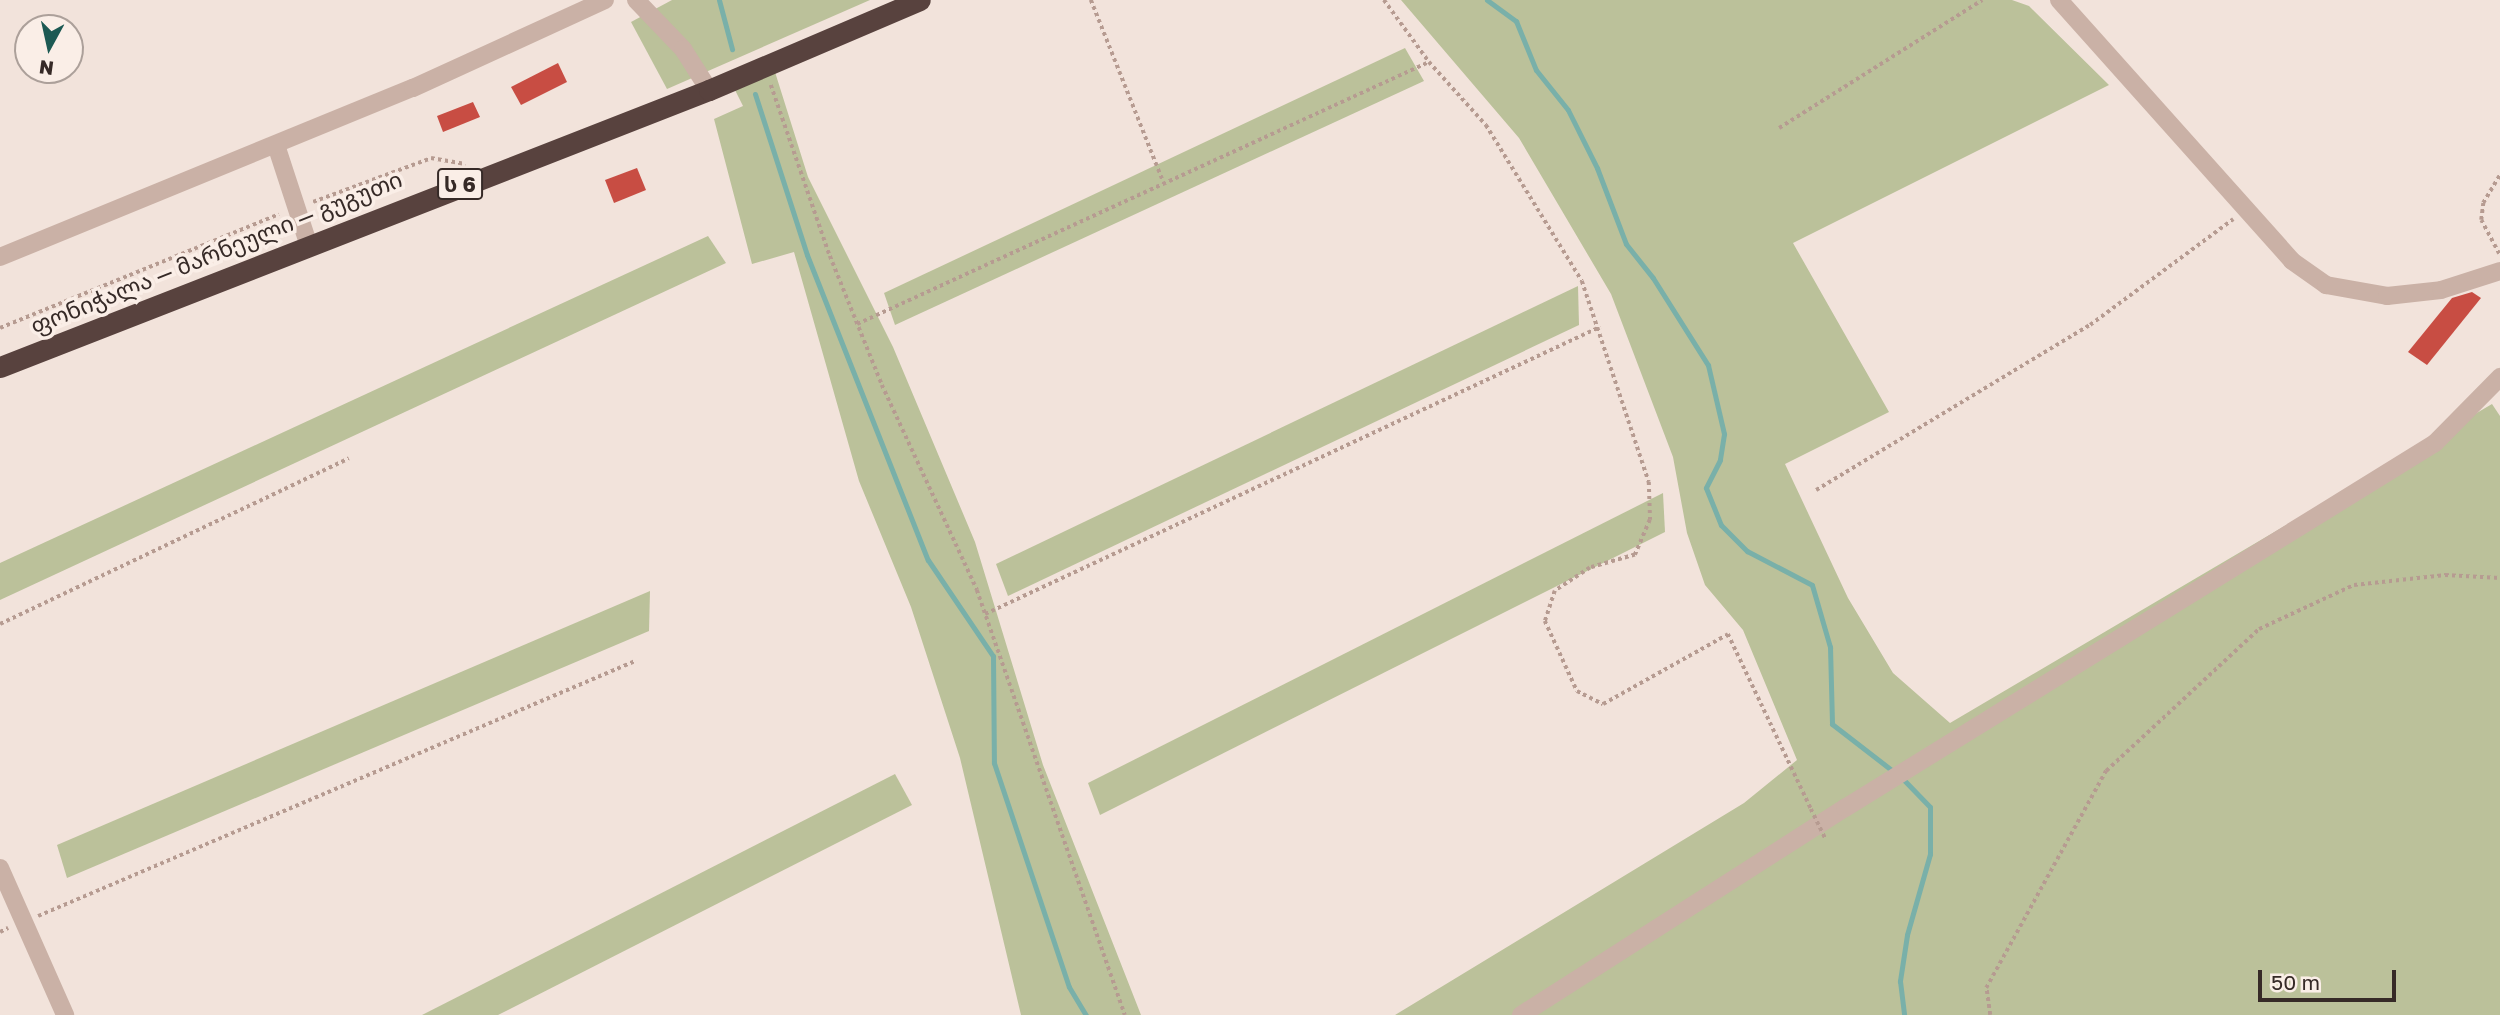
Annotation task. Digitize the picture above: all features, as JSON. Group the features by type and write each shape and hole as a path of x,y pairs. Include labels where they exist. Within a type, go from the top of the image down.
{"highway":[{"name":"ფონიჭალა — მარნეული — გუგუთი","path":"0,367 308,243 709,90 920,0"}],"street":[{"path":"0,257 276,145 605,0"},
{"path":"636,0 683,49 709,90"},
{"path":"2059,0 2248,208 2292,261 2326,285 2387,296 2441,290 2500,271"},
{"path":"276,145 308,243"},
{"path":"1521,1015 1844,808 1936,754 2435,443 2500,377"},
{"path":"0,868 65,1015"}],"path":[{"path":"1091,0 1164,183"},
{"path":"1384,0 1429,62 1486,125 1582,281 1640,447 1649,482 1650,520 1635,555 1590,568 1555,591 1545,621 1577,691 1603,704 1728,634 1826,840"},
{"path":"1779,128 1982,0"},
{"path":"857,324 1429,62"},
{"path":"765,66 857,324 985,614 1125,1015"},
{"path":"0,328 296,208 431,159 498,169"},
{"path":"2500,175 2483,203 2482,220 2500,256"},
{"path":"1816,490 2090,325 2248,208"},
{"path":"985,614 1600,327"},
{"path":"0,624 349,458"},
{"path":"1990,1015 1986,988 2106,771 2259,629 2354,585 2445,575 2500,578"},
{"path":"24,922 635,661"}],"green space":[{"path":"672,0 870,0 667,89 631,22"},
{"path":"1401,0 2012,0 2029,6 2109,85 1793,243 1889,412 1785,464 1848,598 1893,673 1950,723 2492,404 2500,416 2500,1015 1395,1015 1744,803 1797,760 1743,630 1705,585 1687,533 1673,457 1611,294 1519,138"},
{"path":"1405,48 1424,81 895,325 884,293"},
{"path":"775,72 808,177 893,347 975,542 1043,765 1141,1015 1021,1015 960,758 911,607 859,481 794,252 752,264 714,119 743,106 735,90"},
{"path":"708,236 726,263 0,600 0,563"},
{"path":"1578,286 1579,325 1008,596 996,564"},
{"path":"1663,493 1665,532 1100,815 1088,783"},
{"path":"650,591 649,631 67,878 57,845"},
{"path":"895,774 912,805 498,1015 422,1015"}],"building":[{"path":"558,63 567,82 521,105 511,87"},
{"path":"473,102 480,117 443,132 437,116"},
{"path":"637,168 646,190 614,203 605,180"},
{"path":"2472,292 2481,298 2427,365 2408,352 2452,298"}],"waterway":[{"path":"719,0 732,49"},
{"path":"1487,0 1516,21 1536,70 1568,110 1597,168 1626,244 1653,278 1708,365 1724,434 1720,460 1706,488 1721,525 1747,551 1812,585 1830,647 1832,724 1894,772"},
{"path":"755,94 807,255 928,560 993,656 994,763 1069,987 1086,1015"},
{"path":"1902,778 1930,807 1930,854 1907,935 1900,981 1904,1015"}]}
